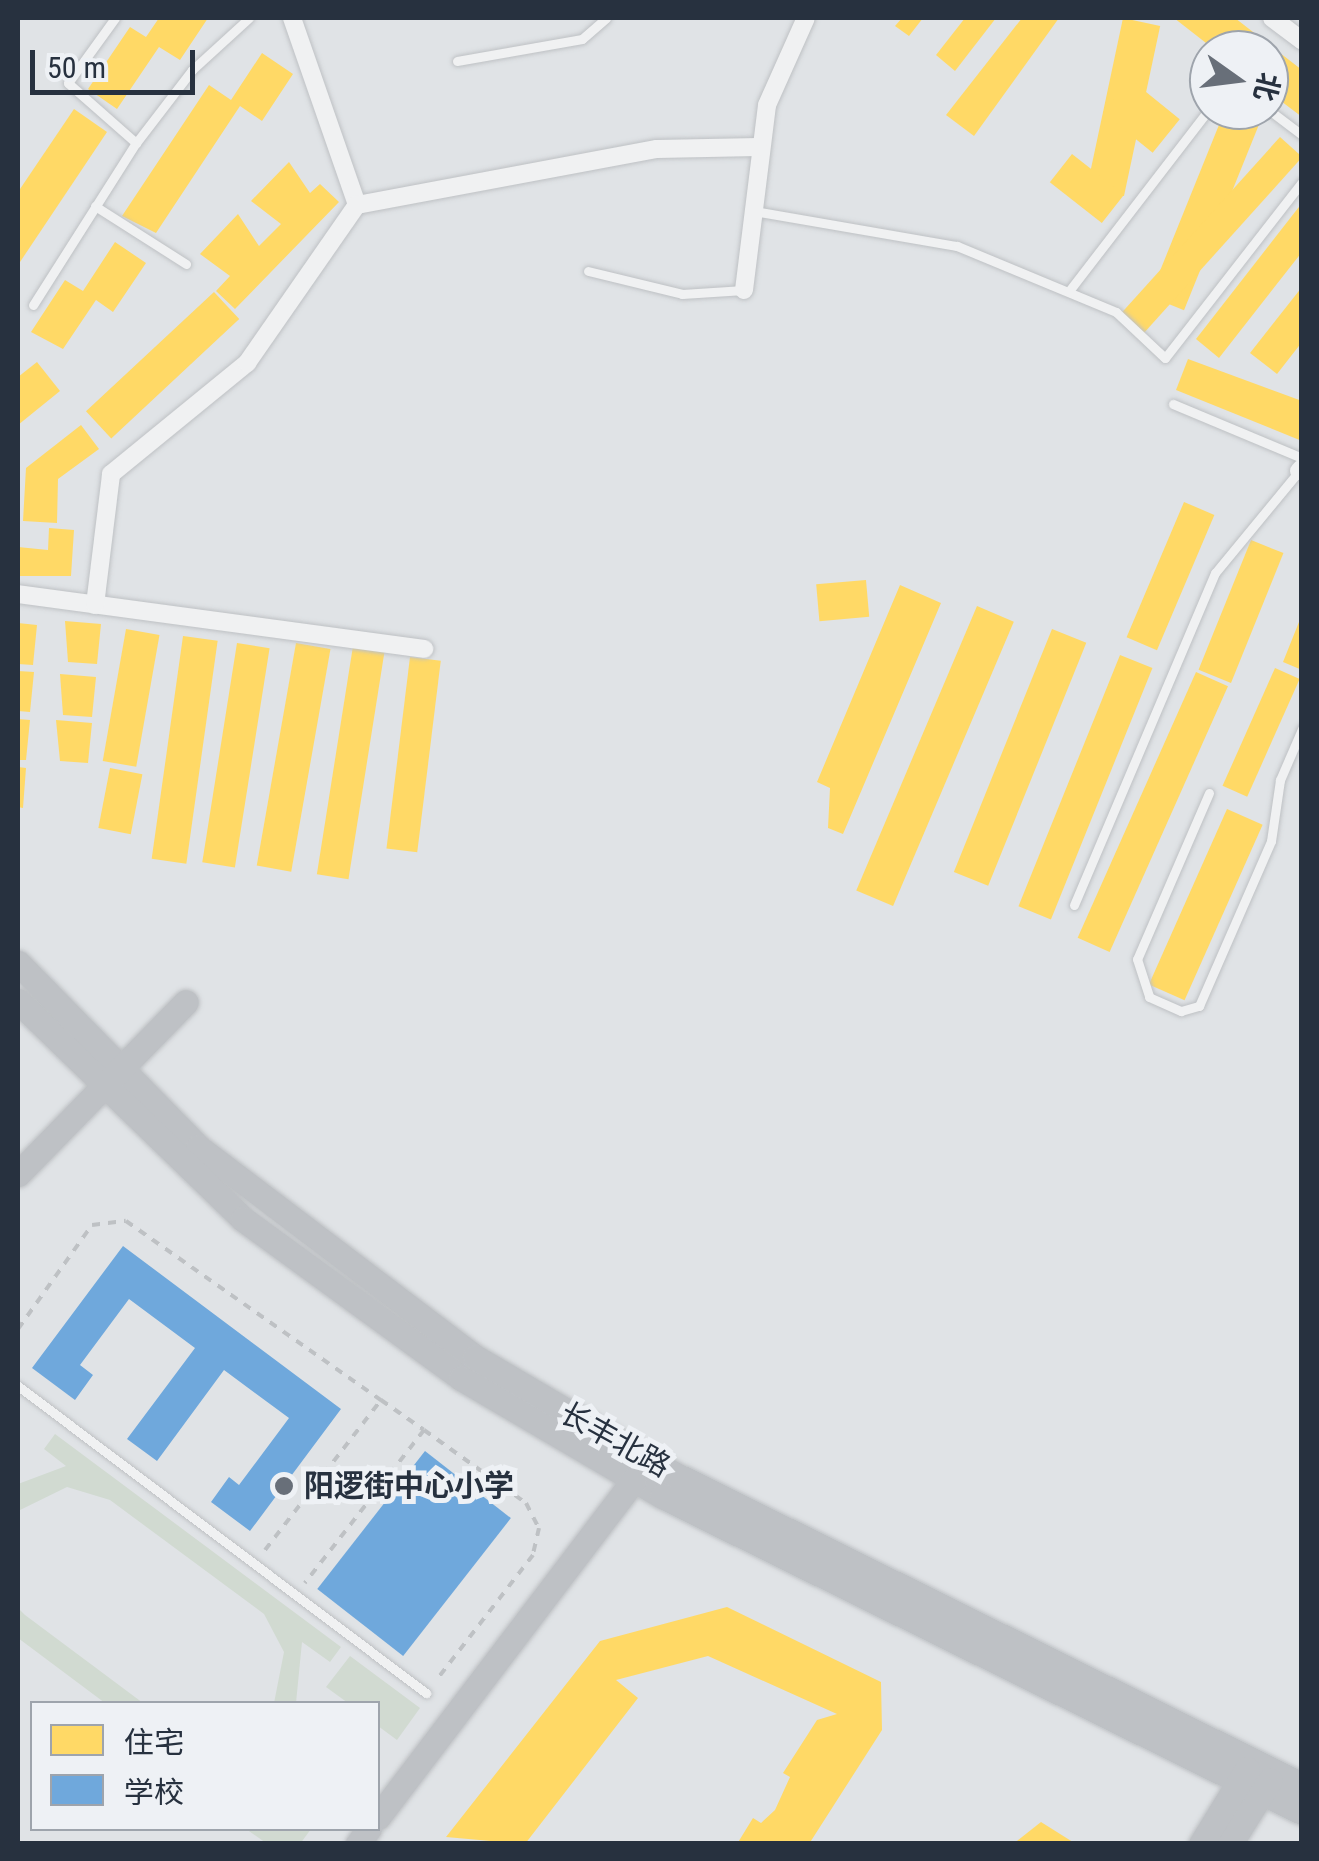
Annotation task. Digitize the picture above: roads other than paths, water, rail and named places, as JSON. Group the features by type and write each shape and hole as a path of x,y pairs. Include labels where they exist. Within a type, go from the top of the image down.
{"street":[{"path":"292,18 356,204"},
{"path":"744,290 758,147 779,68 806,18"},
{"path":"1272,18 1302,41"},
{"path":"95,605 111,474 246,362 356,204 658,149 758,147"},
{"path":"18,594 424,649"},
{"name":"长丰北路","path":"18,963 104,1075 314,1274 462,1378 634,1480 1257,1777 1302,1784"},
{"path":"18,1174 104,1075 181,996"},
{"name":"长丰北路","path":"18,1001 104,1075 329,1254 540,1398 1257,1777 1302,1812"},
{"path":"18,1150 104,1075"},
{"path":"380,1814 634,1480"},
{"path":"1201,1844 1257,1777"},
{"path":"1230,1844 1257,1777"}],"lane":[{"path":"114,18 68,84 136,143"},
{"path":"33,305 136,143 192,70 250,18"},
{"path":"456,61 582,39 606,18"},
{"path":"1069,291 1193,130"},
{"path":"752,210 958,246 1116,312 1165,358 1302,182"},
{"path":"96,206 186,264"},
{"path":"588,271 682,294 744,290"},
{"path":"1074,905 1215,573 1301,466 1173,404"},
{"path":"1209,792 1137,959 1149,998 1190,1012 1271,841 1280,780 1302,729"},
{"path":"18,1386 426,1693"}],"place":[{"name":"阳逻街中心小学","path":"284,1486"}]}
